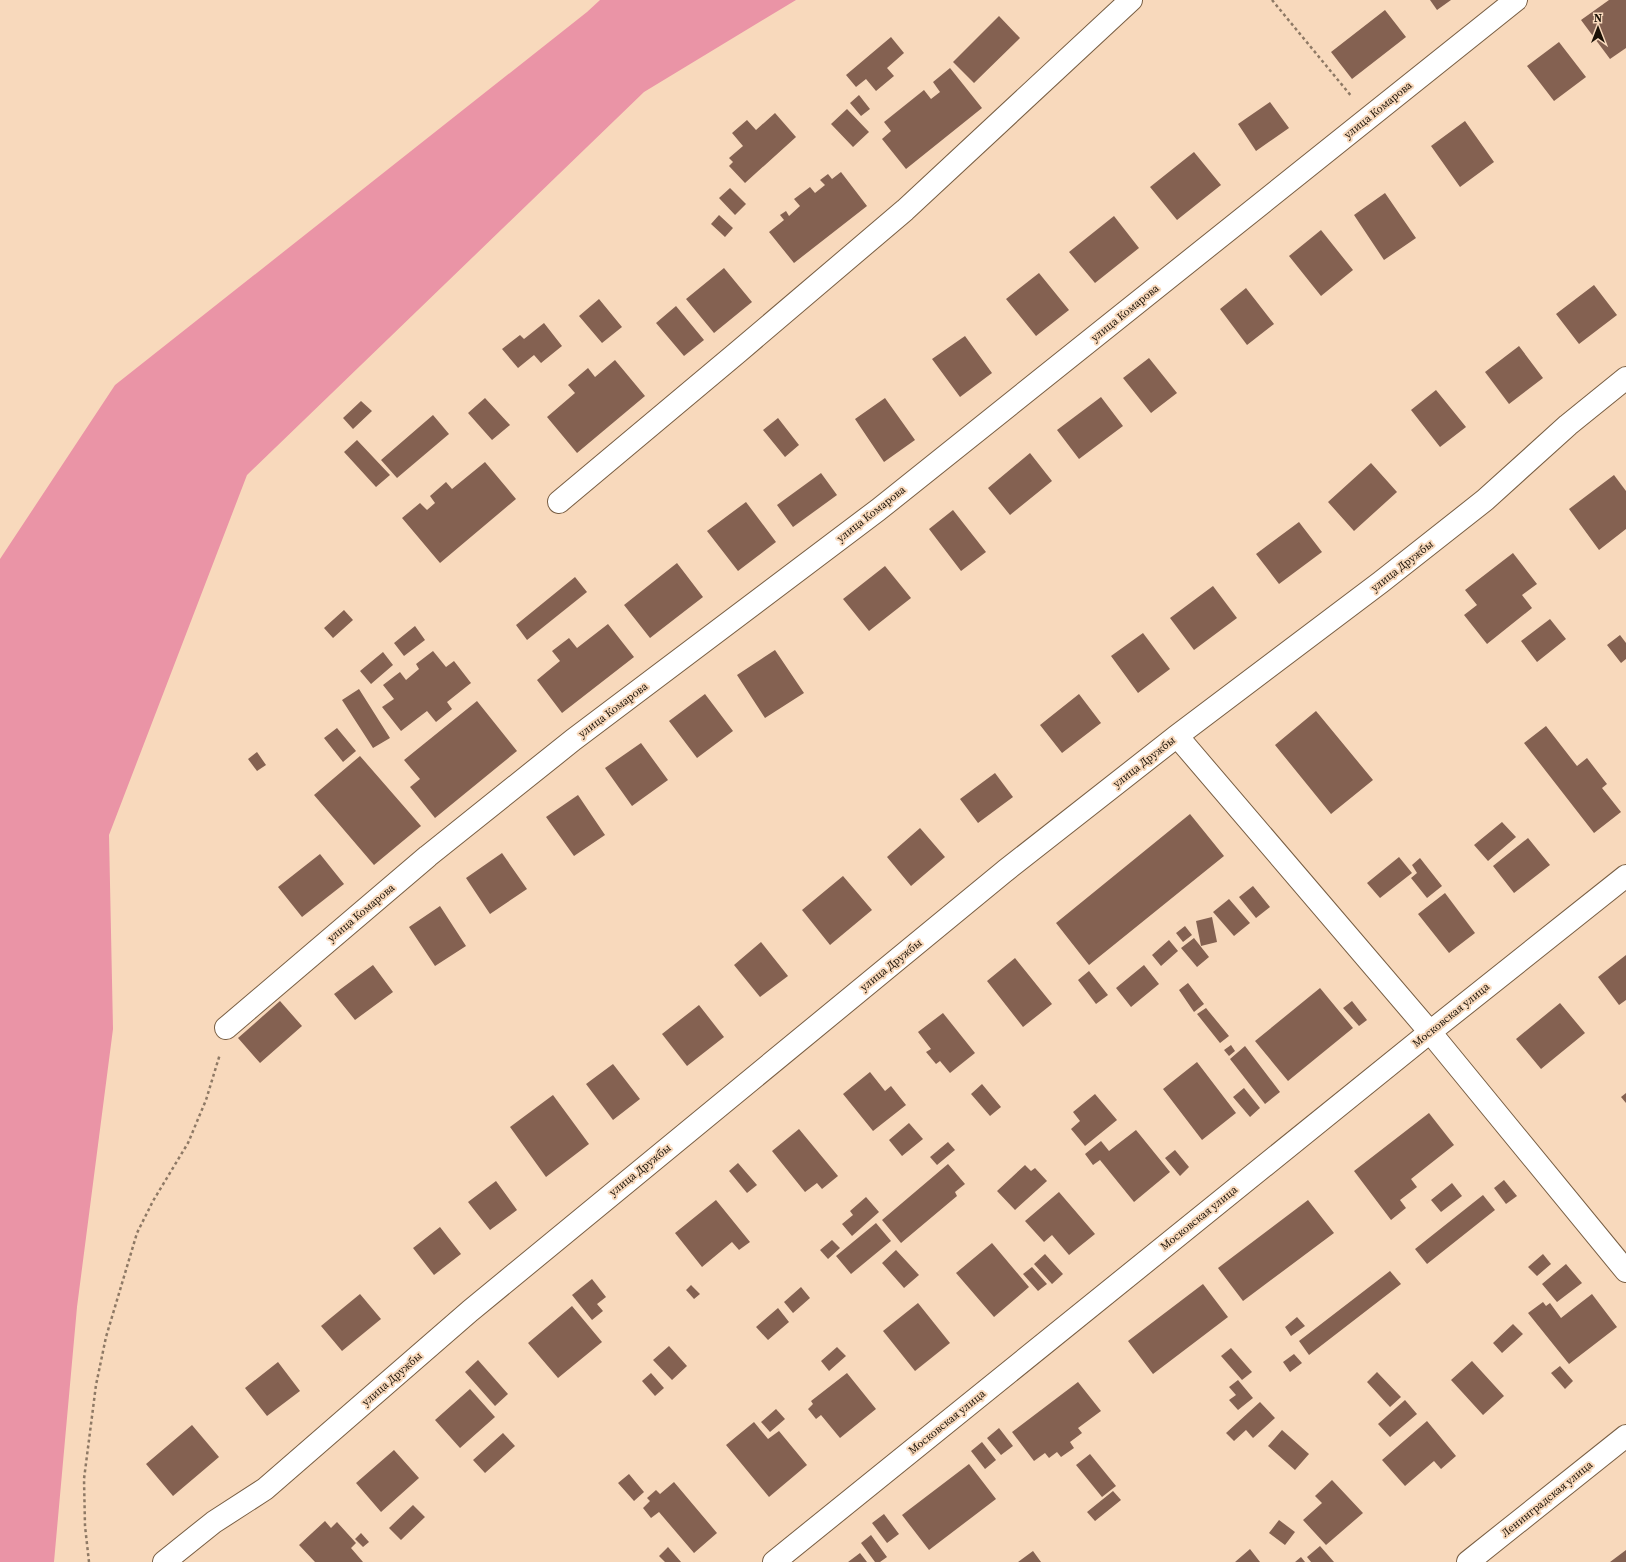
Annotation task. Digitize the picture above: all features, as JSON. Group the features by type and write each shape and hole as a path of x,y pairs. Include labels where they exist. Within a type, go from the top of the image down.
{"street":[{"path":"559,502 899,215 1131,0"},
{"name":"улица Комарова","path":"226,1028 428,856 567,745 878,510 1516,0"},
{"name":"улица Дружбы","path":"164,1562 214,1522 265,1489 470,1311 1005,871 1177,736 1381,582 1485,500 1568,425 1626,378"},
{"path":"1177,736 1430,1032 1626,1271"},
{"name":"Московская улица","path":"774,1562 1430,1032 1626,876"},
{"name":"Ленинградская улица","path":"1468,1562 1626,1436"}],"path":[{"path":"1272,0 1369,118"},
{"path":"89,1562 85,1526 84,1479 96,1385 106,1337 137,1233 153,1201 188,1143 206,1100 219,1058 226,1028"}],"shaded area":[{"path":"600,0 796,0 644,92 247,475 109,835 113,1029 77,1307 54,1562 0,1562 0,559 115,385 587,12"}],"building":[{"path":"1430,0 1451,0 1437,10"},
{"path":"1609,0 1626,0 1626,48 1610,59 1581,20"},
{"path":"1385,10 1406,37 1352,79 1331,52"},
{"path":"999,16 1020,38 974,83 953,62"},
{"path":"891,37 904,53 887,68 894,76 876,91 866,79 856,87 846,75"},
{"path":"1559,42 1586,77 1554,101 1527,66"},
{"path":"950,68 982,108 906,169 882,139 891,131 884,122 924,90 931,99 940,92 933,82"},
{"path":"859,95 870,109 861,116 850,103"},
{"path":"1270,102 1289,128 1256,151 1238,124"},
{"path":"847,109 869,132 853,147 831,124"},
{"path":"775,113 796,137 745,183 729,166 733,162 729,158 743,146 732,133 747,120 756,130"},
{"path":"1465,121 1494,162 1460,187 1431,146"},
{"path":"1194,152 1221,185 1177,220 1150,187"},
{"path":"841,172 867,206 794,263 769,232 784,220 780,215 786,211 789,216 800,206 794,199 810,187 815,193 825,185 820,180 828,174 832,179"},
{"path":"730,188 746,204 735,215 719,198"},
{"path":"1385,193 1416,238 1384,260 1354,215"},
{"path":"719,215 733,228 725,237 711,224"},
{"path":"1114,216 1139,248 1095,283 1069,252"},
{"path":"1321,230 1353,270 1321,296 1289,256"},
{"path":"724,268 752,302 714,333 686,299"},
{"path":"1039,273 1069,310 1036,336 1006,299"},
{"path":"1594,285 1617,315 1579,344 1556,314"},
{"path":"1246,288 1274,324 1247,345 1220,309"},
{"path":"599,299 622,327 602,343 579,316"},
{"path":"676,306 704,340 684,356 656,323"},
{"path":"544,323 562,346 541,363 534,355 518,368 502,349 520,335 524,339"},
{"path":"965,336 992,373 960,397 932,359"},
{"path":"1519,346 1543,378 1509,404 1485,372"},
{"path":"1149,358 1177,393 1151,413 1123,378"},
{"path":"615,360 645,396 577,453 547,417 575,393 568,385 588,368 595,377"},
{"path":"1436,390 1466,427 1440,447 1411,410"},
{"path":"1101,397 1123,426 1079,459 1057,430"},
{"path":"485,398 510,425 492,440 468,413"},
{"path":"885,398 915,440 884,462 855,419"},
{"path":"361,401 372,411 353,429 343,418"},
{"path":"433,415 449,434 397,478 381,460"},
{"path":"778,418 799,445 785,457 763,430"},
{"path":"357,440 390,475 376,487 344,452"},
{"path":"1030,453 1052,481 1010,515 988,488"},
{"path":"485,462 516,499 440,563 402,518 420,503 427,510 435,503 430,496 446,482 452,489"},
{"path":"1371,463 1397,492 1354,531 1328,502"},
{"path":"821,473 837,495 793,527 777,505"},
{"path":"1614,475 1626,491 1626,529 1599,550 1569,509"},
{"path":"746,502 776,542 738,571 707,531"},
{"path":"953,510 986,552 961,571 929,529"},
{"path":"1299,522 1322,552 1279,584 1256,554"},
{"path":"1513,553 1537,584 1522,595 1532,608 1487,644 1464,615 1477,605 1465,590"},
{"path":"677,563 703,597 650,638 624,605"},
{"path":"885,566 911,598 869,631 843,599"},
{"path":"575,577 587,592 527,640 516,625"},
{"path":"1213,586 1237,618 1194,650 1170,618"},
{"path":"344,610 353,620 333,638 324,628"},
{"path":"1550,619 1566,639 1537,662 1521,641"},
{"path":"608,624 634,657 562,713 537,680 560,661 552,651 569,638 577,648"},
{"path":"415,626 425,640 404,656 394,643"},
{"path":"1143,633 1170,669 1138,693 1111,656"},
{"path":"1620,635 1626,643 1626,659 1621,663 1607,645"},
{"path":"775,650 804,693 765,718 737,675"},
{"path":"433,651 446,667 454,661 471,683 447,702 452,709 436,722 427,711 401,731 382,707 394,699 383,685 400,672 406,680 419,669 416,664"},
{"path":"383,652 393,665 371,684 360,671"},
{"path":"359,689 390,738 373,748 342,700"},
{"path":"705,694 733,731 697,758 669,721"},
{"path":"1079,694 1101,723 1062,753 1040,725"},
{"path":"477,701 517,751 435,818 410,787 420,779 404,760"},
{"path":"1316,711 1373,780 1331,814 1275,745"},
{"path":"1546,726 1577,766 1587,758 1607,784 1602,788 1621,812 1594,833 1524,743"},
{"path":"337,728 356,751 343,762 324,738"},
{"path":"641,743 668,780 632,806 605,768"},
{"path":"257,752 266,765 257,771 248,759"},
{"path":"360,756 421,826 374,865 314,795"},
{"path":"995,773 1013,797 978,823 960,799"},
{"path":"578,795 605,835 574,856 546,817"},
{"path":"1190,814 1224,856 1089,965 1056,923"},
{"path":"1502,822 1516,837 1488,861 1474,845"},
{"path":"920,828 945,857 911,886 887,857"},
{"path":"1528,838 1550,865 1514,893 1493,866"},
{"path":"502,853 527,889 490,914 466,878"},
{"path":"320,854 344,884 302,917 278,887"},
{"path":"1399,857 1412,873 1380,898 1367,883"},
{"path":"1420,858 1442,886 1427,898 1411,878 1417,873 1412,865"},
{"path":"843,876 872,910 830,945 802,910"},
{"path":"1253,886 1270,907 1256,918 1239,897"},
{"path":"1445,893 1475,933 1449,953 1418,914"},
{"path":"1229,899 1250,923 1234,936 1213,912"},
{"path":"440,906 466,946 435,966 409,927"},
{"path":"1212,917 1217,942 1201,946 1196,921"},
{"path":"1185,926 1192,935 1183,942 1176,933"},
{"path":"1194,938 1209,957 1197,967 1181,948"},
{"path":"1169,940 1178,951 1161,966 1152,955"},
{"path":"761,942 788,976 760,997 734,965"},
{"path":"1626,955 1626,1000 1619,1005 1598,977"},
{"path":"1015,958 1052,1004 1023,1027 987,981"},
{"path":"373,965 393,992 355,1020 334,994"},
{"path":"1144,965 1159,984 1131,1007 1116,988"},
{"path":"1089,971 1108,995 1096,1004 1078,980"},
{"path":"1188,983 1204,1004 1194,1012 1179,990"},
{"path":"1320,988 1353,1028 1288,1081 1255,1041"},
{"path":"280,1001 302,1026 260,1063 238,1038"},
{"path":"1352,1001 1367,1020 1359,1026 1343,1008"},
{"path":"1560,1003 1585,1033 1541,1069 1516,1039"},
{"path":"699,1005 724,1037 687,1066 662,1034"},
{"path":"1206,1008 1229,1036 1220,1043 1197,1014"},
{"path":"943,1013 975,1053 950,1073 940,1061 936,1064 926,1052 931,1049 918,1032"},
{"path":"1231,1045 1235,1051 1229,1056 1224,1050"},
{"path":"1245,1046 1280,1092 1265,1104 1230,1059"},
{"path":"1197,1062 1236,1113 1202,1140 1163,1089"},
{"path":"613,1064 640,1099 613,1120 586,1084"},
{"path":"870,1072 885,1091 891,1086 906,1105 873,1131 843,1094"},
{"path":"982,1084 1001,1107 990,1116 971,1094"},
{"path":"1244,1088 1260,1108 1250,1117 1233,1097"},
{"path":"1626,1093 1626,1103 1621,1097"},
{"path":"1095,1094 1117,1120 1085,1146 1071,1129 1080,1121 1073,1112"},
{"path":"553,1095 589,1144 546,1177 510,1127"},
{"path":"1429,1113 1454,1145 1411,1179 1417,1187 1400,1200 1406,1208 1391,1220 1354,1171"},
{"path":"909,1123 923,1139 902,1156 889,1140"},
{"path":"799,1129 838,1176 822,1189 817,1183 805,1192 772,1151"},
{"path":"1136,1130 1170,1172 1134,1202 1100,1160 1093,1165 1085,1154 1101,1141 1109,1151"},
{"path":"948,1142 955,1150 937,1165 930,1157"},
{"path":"1175,1150 1189,1167 1180,1176 1165,1158"},
{"path":"738,1163 757,1185 747,1193 729,1171"},
{"path":"948,1164 965,1184 955,1192 957,1196 901,1243 882,1220"},
{"path":"1025,1165 1031,1171 1035,1168 1047,1181 1015,1210 997,1191"},
{"path":"1504,1180 1517,1196 1506,1204 1494,1188"},
{"path":"496,1181 517,1210 490,1230 468,1202"},
{"path":"1452,1183 1462,1196 1441,1212 1431,1200"},
{"path":"1059,1192 1095,1234 1069,1255 1052,1235 1044,1242 1025,1221"},
{"path":"1483,1195 1495,1210 1427,1264 1415,1249"},
{"path":"866,1197 879,1212 852,1236 842,1224 853,1215 850,1211"},
{"path":"716,1200 750,1242 739,1250 732,1242 702,1267 675,1233"},
{"path":"1308,1200 1334,1233 1243,1301 1218,1268"},
{"path":"876,1223 891,1241 851,1274 836,1256"},
{"path":"440,1227 461,1254 434,1275 413,1248"},
{"path":"832,1240 840,1248 828,1259 820,1250"},
{"path":"992,1243 1029,1287 994,1317 956,1273"},
{"path":"896,1250 919,1275 904,1288 882,1263"},
{"path":"1045,1254 1063,1274 1052,1284 1034,1264"},
{"path":"1543,1254 1551,1264 1537,1276 1528,1267"},
{"path":"1566,1264 1582,1283 1557,1302 1542,1284"},
{"path":"1032,1267 1047,1284 1038,1291 1023,1274"},
{"path":"1390,1271 1401,1284 1309,1355 1299,1341"},
{"path":"592,1279 606,1297 597,1304 603,1311 592,1320 572,1295"},
{"path":"1203,1284 1228,1317 1153,1374 1128,1341"},
{"path":"691,1285 700,1294 694,1299 686,1290"},
{"path":"801,1287 810,1298 793,1313 784,1302"},
{"path":"360,1294 381,1319 342,1351 321,1326"},
{"path":"1592,1294 1617,1327 1569,1364 1528,1313 1543,1302 1546,1306 1550,1303 1561,1318"},
{"path":"918,1303 950,1343 915,1371 883,1331"},
{"path":"572,1306 602,1342 558,1378 528,1343"},
{"path":"778,1308 789,1322 768,1340 756,1327"},
{"path":"1297,1317 1305,1326 1291,1336 1285,1327"},
{"path":"1513,1324 1523,1334 1502,1353 1493,1343"},
{"path":"669,1346 687,1366 672,1380 653,1360"},
{"path":"837,1347 846,1356 829,1371 821,1361"},
{"path":"1231,1348 1252,1372 1242,1380 1221,1356"},
{"path":"1294,1354 1302,1363 1290,1372 1283,1362"},
{"path":"478,1360 508,1394 495,1406 465,1372"},
{"path":"1472,1361 1504,1396 1483,1415 1451,1380"},
{"path":"278,1362 300,1391 267,1416 245,1388"},
{"path":"1560,1366 1573,1381 1565,1389 1551,1373"},
{"path":"1377,1372 1401,1397 1390,1407 1367,1382"},
{"path":"651,1373 664,1388 655,1396 642,1381"},
{"path":"847,1373 876,1409 840,1438 821,1415 816,1419 808,1409 813,1404 811,1401"},
{"path":"1238,1380 1253,1398 1238,1410 1229,1400 1236,1395 1229,1387"},
{"path":"1078,1382 1101,1411 1078,1428 1082,1433 1070,1442 1074,1448 1061,1457 1057,1452 1049,1458 1045,1453 1034,1461 1012,1432"},
{"path":"470,1389 495,1417 460,1448 435,1420"},
{"path":"1405,1400 1417,1414 1390,1437 1378,1424"},
{"path":"1260,1402 1275,1418 1253,1438 1246,1430 1234,1441 1226,1433"},
{"path":"776,1409 785,1419 770,1432 761,1422"},
{"path":"1427,1421 1456,1456 1441,1469 1434,1461 1405,1486 1382,1460"},
{"path":"754,1422 768,1439 779,1431 807,1465 769,1497 726,1445"},
{"path":"192,1425 219,1457 173,1496 146,1464"},
{"path":"999,1428 1013,1446 1001,1455 987,1438"},
{"path":"1282,1430 1309,1454 1295,1470 1268,1446"},
{"path":"503,1433 515,1446 485,1473 473,1460"},
{"path":"982,1442 996,1460 985,1469 971,1451"},
{"path":"394,1450 419,1478 381,1512 356,1483"},
{"path":"1090,1454 1116,1486 1102,1497 1076,1465"},
{"path":"969,1464 996,1499 929,1550 902,1515"},
{"path":"629,1474 644,1492 634,1501 618,1483"},
{"path":"1332,1480 1363,1513 1326,1545 1303,1520 1322,1503 1315,1496"},
{"path":"674,1482 717,1533 694,1553 659,1512 651,1518 643,1508 650,1501 647,1498 656,1490 660,1494"},
{"path":"1113,1491 1121,1500 1095,1521 1087,1512"},
{"path":"413,1505 425,1517 401,1540 389,1528"},
{"path":"884,1514 899,1534 887,1543 872,1523"},
{"path":"1279,1520 1295,1532 1285,1545 1269,1533"},
{"path":"325,1521 331,1528 337,1522 356,1543 351,1548 363,1562 315,1562 299,1545"},
{"path":"361,1533 369,1542 363,1547 355,1539"},
{"path":"871,1535 887,1557 880,1562 875,1562 861,1543"},
{"path":"1320,1546 1334,1562 1311,1562 1307,1557"},
{"path":"668,1547 681,1562 665,1562 659,1556"},
{"path":"1250,1549 1260,1562 1235,1562"},
{"path":"1626,1550 1626,1562 1610,1562"},
{"path":"1033,1551 1041,1562 1018,1562"},
{"path":"860,1553 867,1562 848,1562"},
{"path":"1301,1557 1305,1562 1295,1562"}]}
